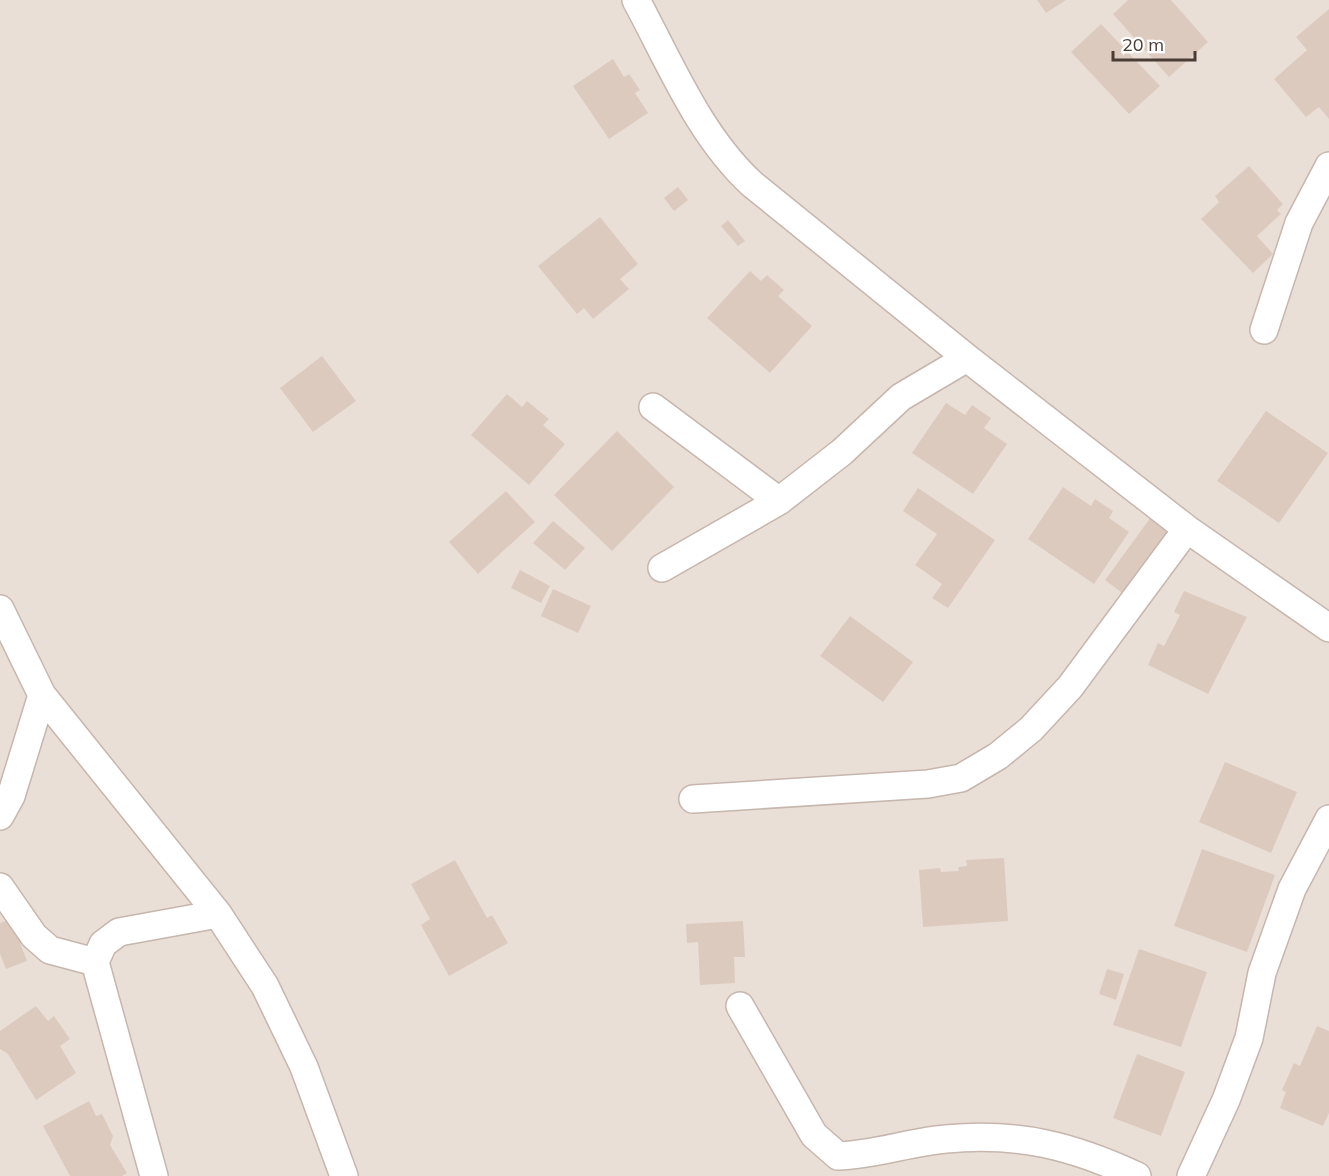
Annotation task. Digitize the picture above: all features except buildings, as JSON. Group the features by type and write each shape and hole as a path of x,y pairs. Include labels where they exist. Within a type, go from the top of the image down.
{"street":[{"path":"636,0 699,118 733,167 967,358 1187,529 1329,628"},
{"path":"1264,330 1299,223 1329,166"},
{"path":"662,568 779,501 842,452 902,397 967,358"},
{"path":"653,407 779,501"},
{"path":"693,800 928,784 961,778 998,756 1031,729 1070,687 1187,529"},
{"path":"0,609 42,695 218,914 265,986 304,1067 344,1176"},
{"path":"0,816 11,796 42,695"},
{"path":"1191,1176 1226,1100 1249,1038 1262,973 1292,889 1329,819"},
{"path":"0,887 34,936 50,950 95,962"},
{"path":"154,1176 95,962 103,944 119,932 218,914"},
{"path":"740,1006 814,1135 838,1156 946,1139 989,1138 1057,1144 1100,1159 1137,1176"}],"shaded area":[{"path":"0,0 1329,0 1329,1176 0,1176"}]}
